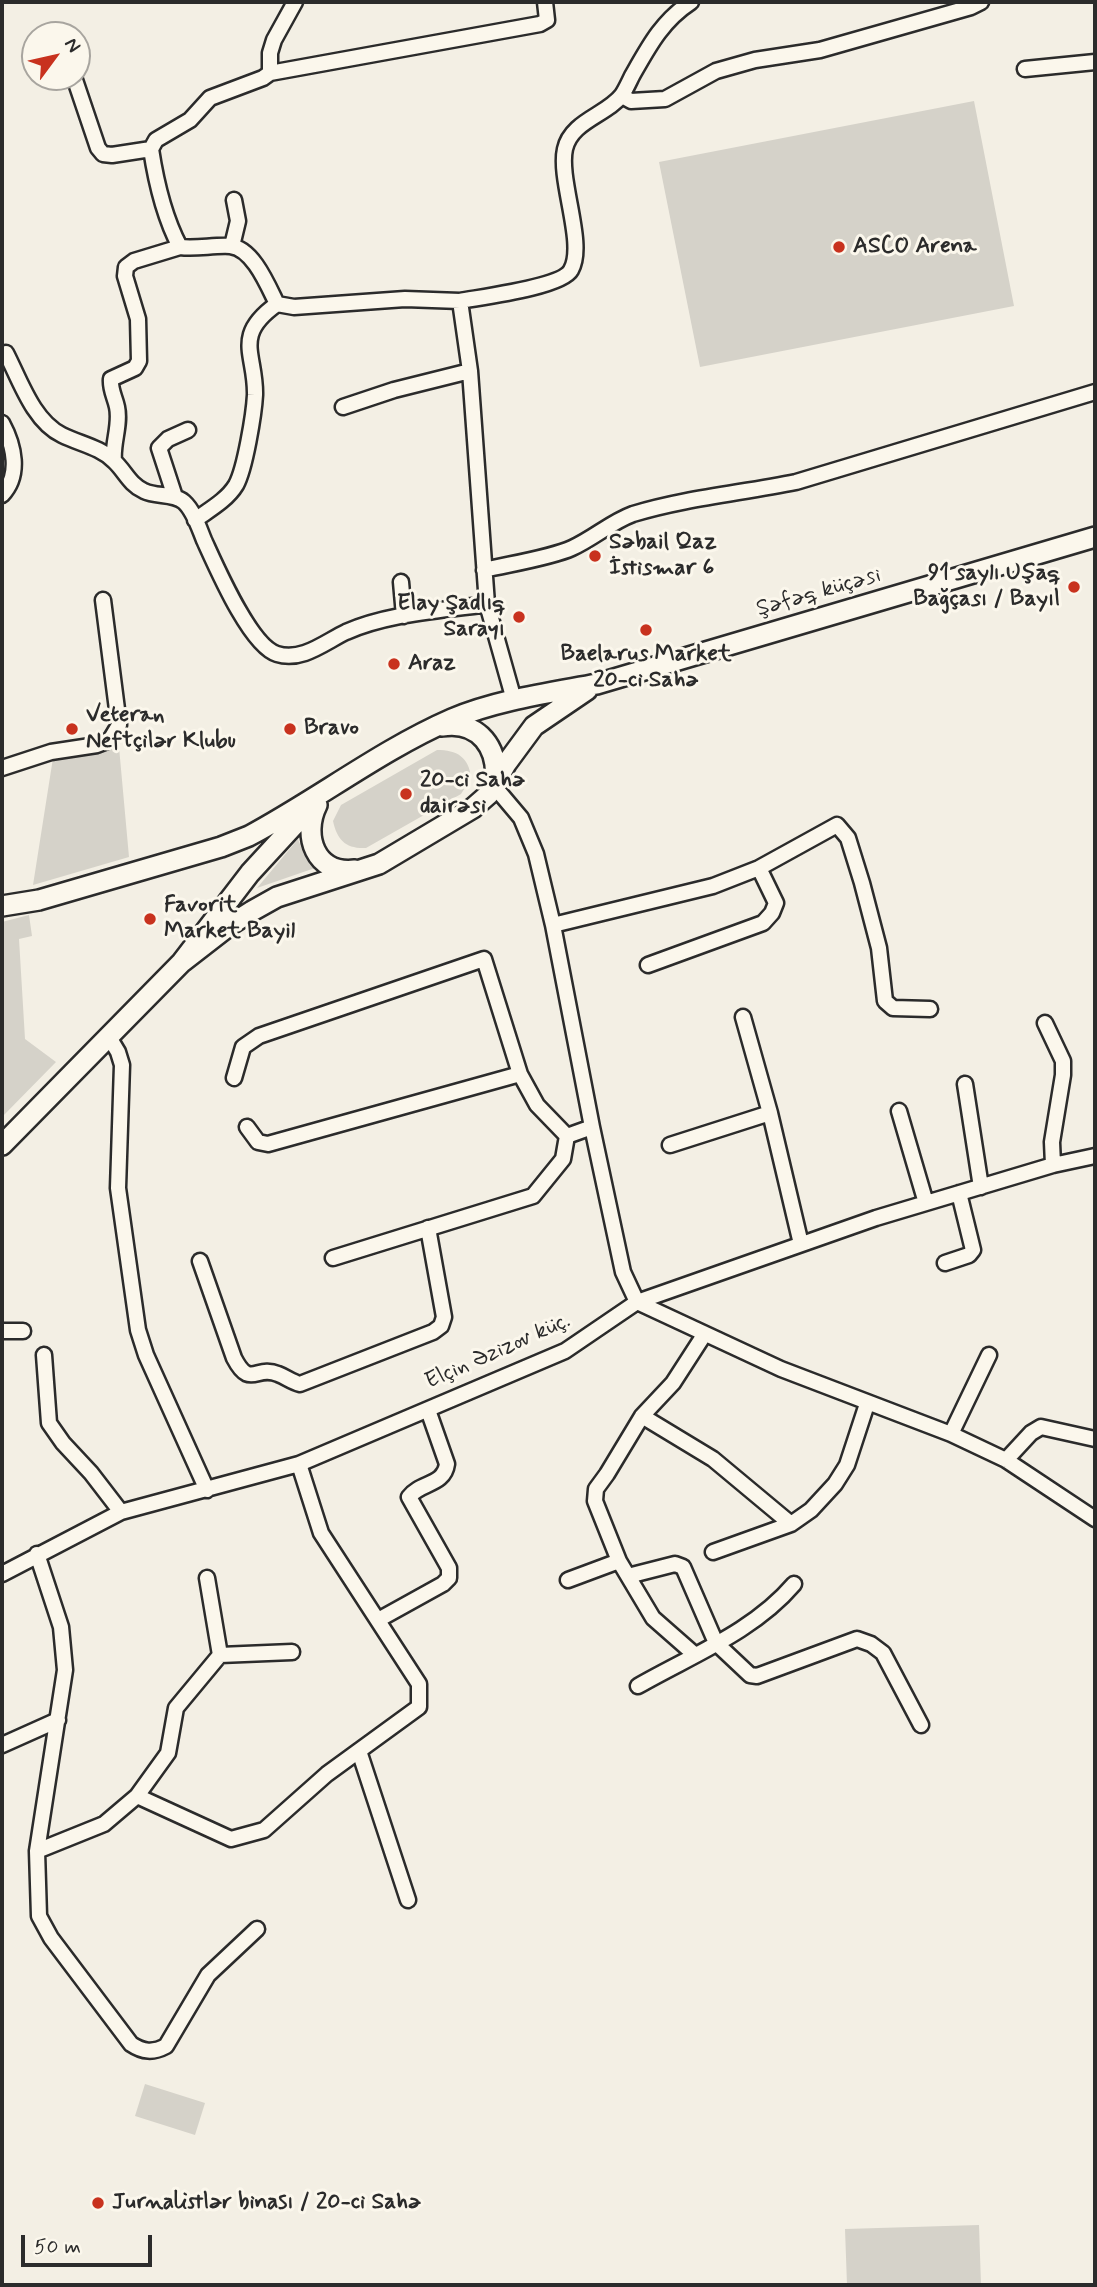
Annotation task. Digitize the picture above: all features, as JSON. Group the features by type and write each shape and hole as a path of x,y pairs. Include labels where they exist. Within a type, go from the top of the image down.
{"main road":[{"name":"Şəfəq küçəsi","path":"597,684 1095,537"},
{"path":"2,906 39,900 221,847 272,823 428,731 454,719 514,701 597,684"},
{"path":"181,963 230,925 278,897 367,869 473,808 484,800 534,726 597,684"},
{"path":"428,731 454,725 479,734 488,743 497,766 494,786"},
{"path":"331,787 312,817 310,839 324,861 336,868 349,871 367,869"},
{"path":"2,1145 181,963 262,859 331,787"}],"street":[{"path":"270,73 270,53 274,40 295,2"},
{"path":"180,247 172,232 150,149 156,140 190,120 210,98 263,79 270,73 540,24 547,20 545,2"},
{"path":"195,520 226,497 236,485 255,393 248,353 250,335 264,314 277,304 294,307 405,299 460,301 563,279 571,270 576,254 564,165 565,149 578,128 622,96 662,25 691,2"},
{"path":"622,96 631,101 665,99 716,71 755,60 844,44 981,2"},
{"path":"1025,69 1095,62"},
{"path":"79,91 98,148 103,154 150,149"},
{"path":"232,246 238,221 234,200"},
{"path":"114,461 113,448 118,423 117,408 110,388 111,379 135,368 139,361 138,319 125,276 126,267 134,261 180,247 196,249 232,246 242,250 259,268 277,304"},
{"path":"460,301 470,371 487,604 514,701"},
{"path":"6,353 34,407 54,430 84,442 114,461 129,481 142,491 175,497 184,502 236,605 265,647 275,654 289,657 300,654 321,647 345,633 404,616 487,604"},
{"path":"343,407 394,390 470,371"},
{"path":"484,570 571,548 632,515 725,493 796,482 1095,392"},
{"path":"2,423 7,433 14,469 13,479 2,495"},
{"path":"175,497 159,448 168,439 188,429"},
{"path":"401,582 404,616"},
{"path":"2,768 51,752 97,745 110,740 119,725 103,600"},
{"path":"494,786 512,806 530,835 553,925 623,1272 637,1302 704,1335 867,1404 951,1434 1006,1460 1095,1519"},
{"path":"553,925 713,886 759,868 837,825 848,838 862,883 879,948 885,1001 892,1007 930,1009"},
{"path":"648,965 763,923 772,914 776,903 759,868"},
{"path":"234,1077 243,1047 259,1036 484,958 520,1074 537,1105 567,1136"},
{"path":"743,1017 770,1113 801,1244"},
{"path":"1045,1023 1063,1061 1052,1142 1053,1165"},
{"path":"109,1037 122,1065 118,1188 138,1330 146,1355 207,1490"},
{"path":"247,1127 258,1142 268,1144 520,1074"},
{"path":"965,1084 981,1186"},
{"path":"899,1111 926,1203"},
{"path":"670,1145 770,1113"},
{"path":"567,1136 592,1127"},
{"path":"333,1258 533,1196 563,1158 567,1136"},
{"name":"Elçin Əzizov küç.","path":"2,1574 121,1512 299,1464 565,1352 637,1302 926,1203 1053,1165 1095,1156"},
{"path":"945,1263 970,1255 973,1250 959,1194"},
{"path":"200,1261 241,1372 248,1376 277,1374 300,1384 433,1332 441,1326 444,1317 428,1228"},
{"path":"2,1331 23,1331"},
{"path":"694,1654 653,1618 619,1561 595,1501 596,1489 642,1416 673,1383 704,1335"},
{"path":"44,1355 49,1423 121,1512"},
{"path":"951,1434 989,1355"},
{"path":"713,1552 791,1524 819,1501 835,1484 847,1465 867,1404"},
{"path":"377,1620 443,1584 449,1578 449,1568 409,1497 413,1491 440,1479 446,1472 447,1464 428,1409"},
{"path":"642,1416 713,1459 791,1524"},
{"path":"1006,1460 1031,1433 1041,1427 1095,1438"},
{"path":"136,1796 230,1839 264,1830 327,1774 419,1707 419,1684 321,1533 299,1464"},
{"path":"37,1554 61,1627 65,1670 37,1851 40,1916 51,1938 131,2044 139,2050 149,2052 166,2046 208,1975 257,1929"},
{"path":"568,1580 619,1561"},
{"path":"628,1576 675,1564 683,1567 716,1643 750,1675 757,1676 857,1639 871,1644 883,1653 921,1725"},
{"path":"37,1851 104,1824 136,1796 168,1753 176,1708 219,1655 207,1578"},
{"path":"638,1686 748,1626 780,1600 794,1584"},
{"path":"219,1655 292,1652"},
{"path":"2,1745 58,1720"},
{"path":"359,1751 408,1900"}],"shaded area":[{"name":"ASCO Arena","path":"974,101 1014,306 700,367 659,162"},
{"path":"119,747 129,857 33,885 53,758"},
{"path":"437,750 456,753 468,765 471,778 461,794 366,848 353,847 340,838 333,821 341,805"},
{"path":"298,839 304,855 315,868 257,888"},
{"path":"29,915 32,936 19,939 25,1039 56,1062 2,1117 2,922"},
{"path":"145,2084 205,2103 195,2135 135,2116"},
{"path":"979,2225 981,2285 847,2285 845,2229"}],"place":[{"name":"ASCO Arena","path":"839,247"},
{"name":"Səbail Qaz İstismar 6","path":"595,556"},
{"name":"91 saylı Uşaq Bağçası / Bayıl","path":"1074,587"},
{"name":"Elay Şadlıq Sarayı","path":"519,617"},
{"name":"Baelarus Market 20-ci Sahə","path":"646,630"},
{"name":"Araz","path":"394,664"},
{"name":"Veteran Neftçilər Klubu","path":"72,729"},
{"name":"Bravo","path":"290,729"},
{"name":"20-ci Sahə dairəsi","path":"406,794"},
{"name":"Favorit Market Bayil","path":"150,919"},
{"name":"Jurnalistlər binası / 20-ci Sahə","path":"98,2203"}]}
